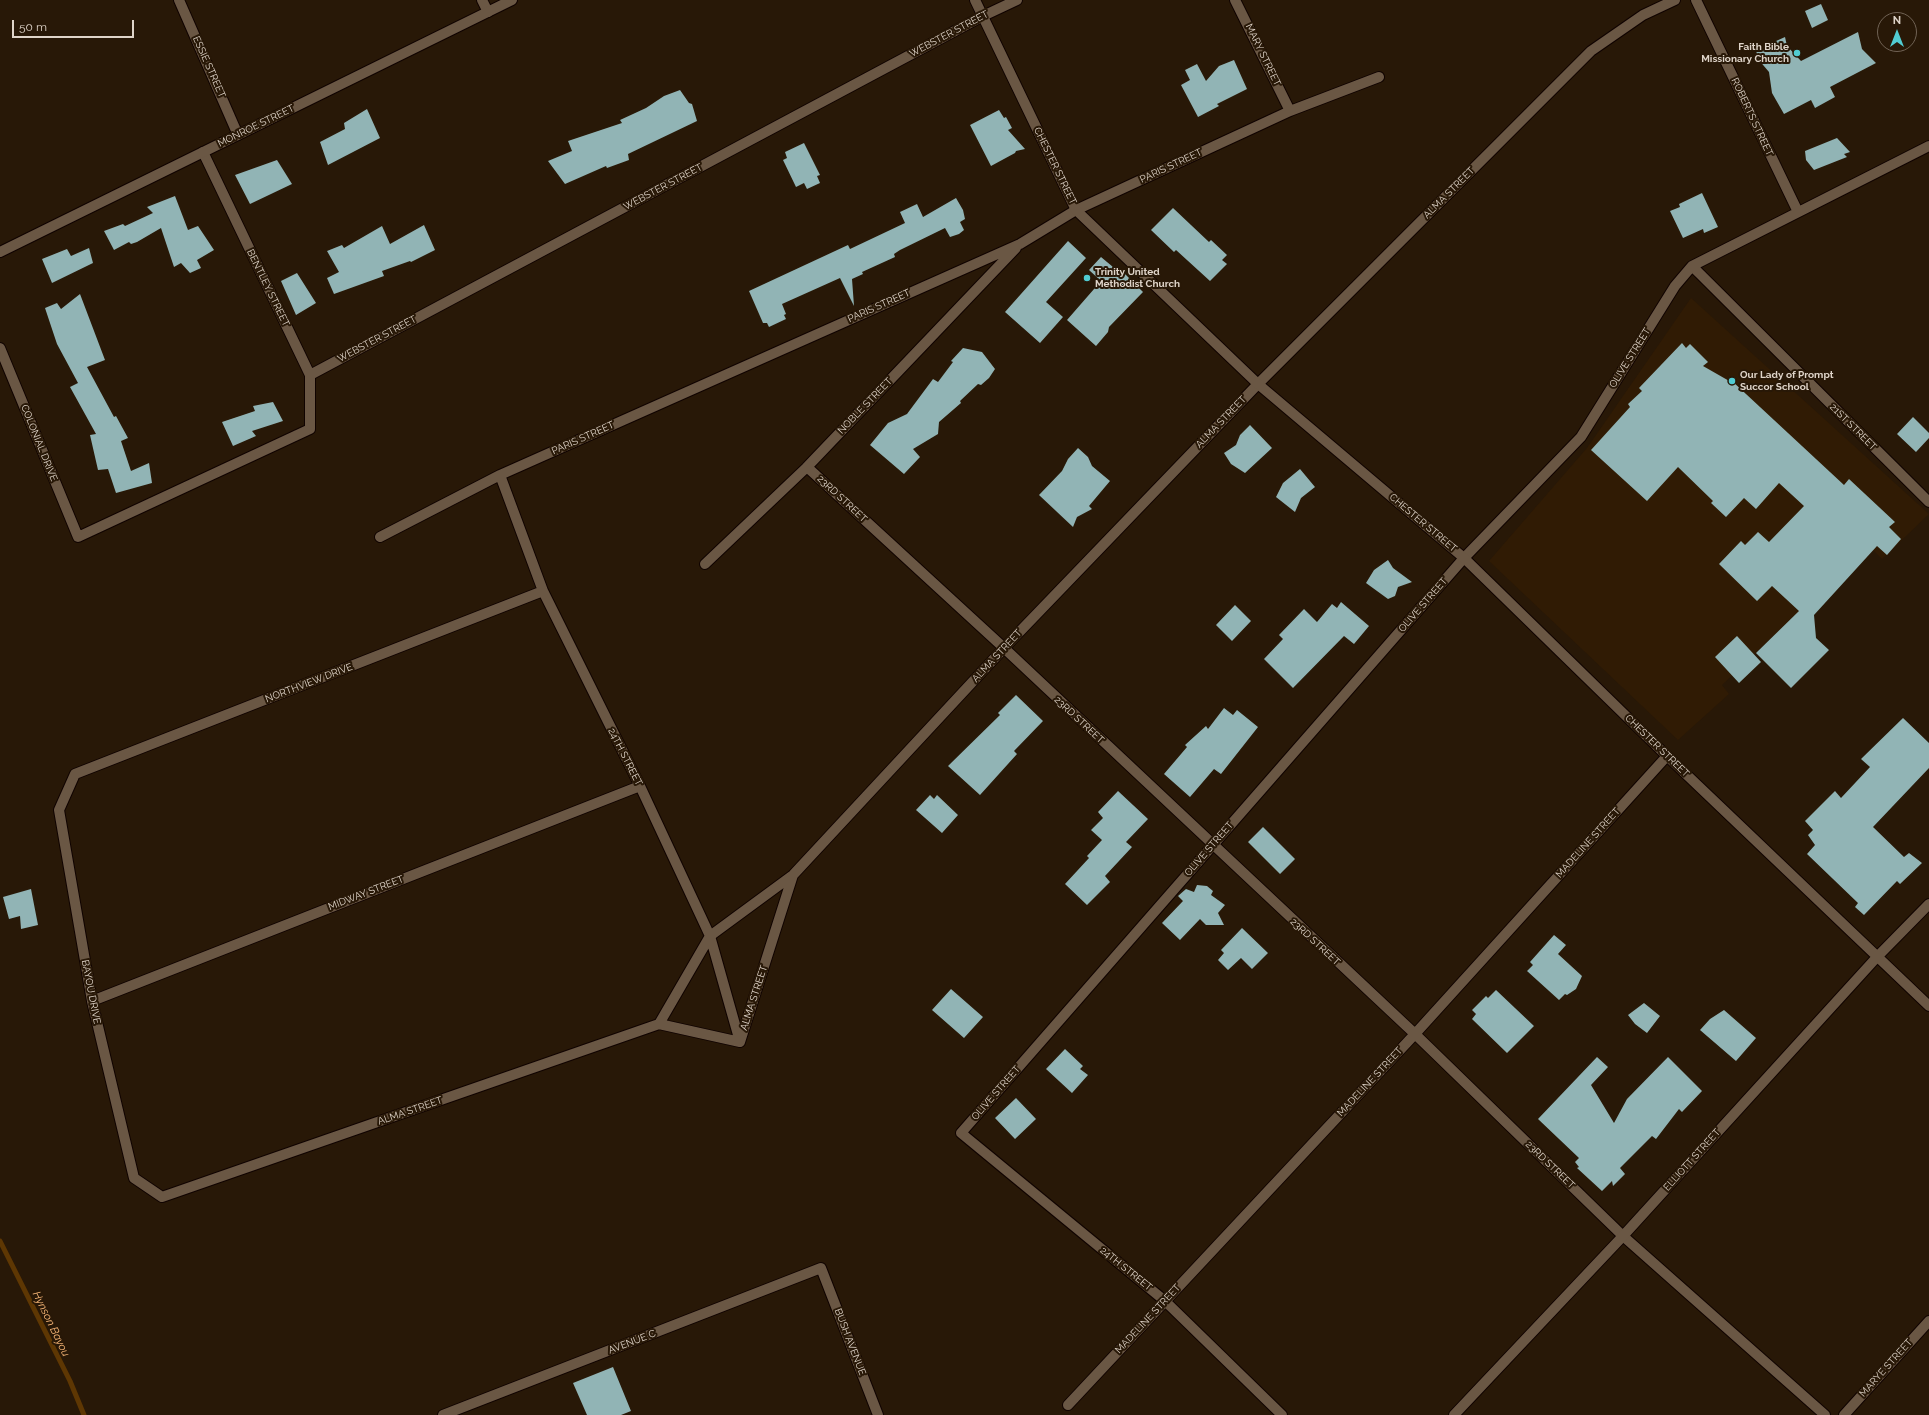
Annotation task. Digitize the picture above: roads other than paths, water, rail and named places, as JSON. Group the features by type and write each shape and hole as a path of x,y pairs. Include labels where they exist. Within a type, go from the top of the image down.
{"street":[{"name":"ESSIE STREET","path":"179,0 238,135"},
{"path":"482,0 488,12"},
{"name":"MONROE STREET","path":"0,252 512,0"},
{"name":"CHESTER STREET","path":"975,0 1076,210 1258,384 1464,558 1667,756 1929,1006"},
{"name":"WEBSTER STREET","path":"310,375 982,16 1017,0"},
{"name":"MARY STREET","path":"1236,0 1290,111"},
{"name":"ALMA STREET","path":"659,1024 710,936 793,875 1004,648 1258,384 1591,51 1643,15 1675,0"},
{"name":"ROBERTS STREET","path":"1696,0 1798,212"},
{"name":"PARIS STREET","path":"380,537 500,475 1020,244 1076,210 1290,111 1379,77"},
{"name":"OLIVE STREET","path":"961,1133 1464,558 1581,437 1675,286 1692,266 1929,146"},
{"name":"BENTLEY STREET","path":"203,152 310,375 310,429"},
{"name":"NOBLE STREET","path":"705,564 807,467 1020,244"},
{"name":"21ST STREET","path":"1692,266 1929,502"},
{"name":"COLONIAL DRIVE","path":"0,348 78,537 310,429"},
{"name":"23RD STREET","path":"807,467 1004,648 1212,845 1415,1034 1624,1236 1825,1415"},
{"name":"24TH STREET","path":"500,475 543,591 640,786 710,936 740,1042"},
{"name":"NORTHVIEW DRIVE","path":"76,774 543,591"},
{"name":"MADELINE STREET","path":"1068,1405 1415,1034 1667,756"},
{"name":"BAYOU DRIVE","path":"76,774 59,810 92,1001 134,1178 162,1197"},
{"name":"MIDWAY STREET","path":"92,1001 640,786"},
{"name":"ALMA STREET","path":"162,1197 659,1024 740,1042 793,875"},
{"name":"ELLIOTT STREET","path":"1454,1415 1624,1236 1877,957 1929,904"},
{"name":"24TH STREET","path":"961,1133 1165,1301 1282,1415"},
{"name":"AVENUE C","path":"443,1415 822,1268"},
{"name":"BUSH AVENUE","path":"822,1268 878,1415"},
{"name":"MARYE STREET","path":"1844,1415 1929,1321"}],"waterway":[{"name":"Hynson Bayou","path":"0,1241 70,1381 84,1415"}],"place":[{"name":"Faith Bible Missionary Church","path":"1797,53"},
{"name":"Trinity United Methodist Church","path":"1087,278"},
{"name":"Our Lady of Prompt Succor School","path":"1732,381"}]}
